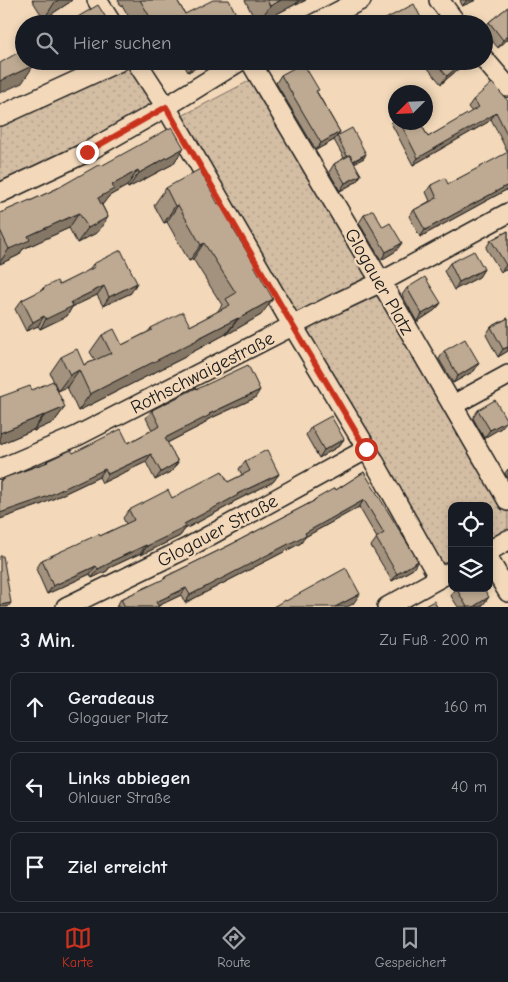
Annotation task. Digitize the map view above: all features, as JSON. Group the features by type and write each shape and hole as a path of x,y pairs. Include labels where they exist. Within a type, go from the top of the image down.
{"street":[{"path":"97,0 106,15"},
{"path":"332,15 361,0"},
{"path":"439,0 450,15"},
{"path":"0,116 100,70"},
{"path":"142,70 166,107 366,449 445,575 387,607"},
{"path":"0,193 87,152 166,107 226,70"},
{"name":"Glogauer Platz","path":"255,70 508,501"},
{"path":"493,70 508,87"},
{"name":"Rothschwaigestraße","path":"0,468 77,436 381,282 508,213"},
{"path":"452,405 508,375"},
{"name":"Glogauer Straße","path":"66,607 187,548 366,449"},
{"path":"493,549 508,540"},
{"path":"493,567 508,592"}],"shaded area":[{"path":"117,70 131,70 155,105 82,145 0,183 0,121"},
{"path":"251,80 508,510 508,534 493,543 493,502 448,502 448,567 439,571 178,118"}],"building":[{"path":"140,0 177,0 185,14 213,0 229,0 236,15 149,15"},
{"path":"267,0 281,0 270,6"},
{"path":"414,4 420,15 393,15"},
{"path":"98,5 104,15 81,15"},
{"path":"508,7 508,36 503,40 493,27 493,19"},
{"path":"15,54 15,70 23,70 0,81 0,63"},
{"path":"290,70 307,70 319,90 316,91 340,132 321,143 281,75"},
{"path":"442,70 454,70 447,76"},
{"path":"492,83 508,101 508,136 496,112 418,158 404,130 424,130 428,137 479,107 473,100"},
{"path":"172,127 184,148 139,173 138,170 112,185 114,189 98,198 108,217 88,228 79,213 28,236 30,240 9,249 0,230 0,213 58,188"},
{"path":"352,128 366,154 353,161 350,155 347,156 337,136"},
{"path":"508,152 508,185 425,230 414,210 437,198 431,185 445,178 448,184"},
{"path":"350,155 361,175 345,183 334,164"},
{"path":"200,169 218,204 220,202 234,226 232,227 255,264 273,299 238,319 90,394 79,370 70,375 61,357 77,349 84,365 111,353 102,335 114,329 122,345 183,312 190,326 230,305 226,299 236,293 204,243 201,245 178,205 175,206 166,188"},
{"path":"373,210 383,227 390,223 402,243 386,252 364,215"},
{"path":"508,231 508,264 506,265 491,240"},
{"path":"121,250 137,283 109,297 104,286 71,302 73,306 46,319 44,316 33,322 22,300 57,281 59,285 95,267 93,264"},
{"path":"474,251 484,269 459,282 450,263"},
{"path":"425,277 441,303 422,314 407,288"},
{"path":"508,318 508,347 503,349 491,327"},
{"path":"465,339 479,363 458,376 444,351"},
{"path":"248,365 260,390 209,414 165,438 178,462 161,472 151,454 108,474 105,469 46,497 0,513 0,481 4,478 48,462 71,450 73,453 121,429 128,443 160,426 152,410"},
{"path":"53,381 65,407 0,433 0,397 30,386 32,390"},
{"path":"495,400 507,421 490,430 478,410"},
{"path":"331,416 344,439 324,450 311,427"},
{"path":"267,450 279,474 237,494 184,524 186,527 98,569 96,566 53,586 42,560 134,520 129,510 168,490 172,498 222,471 228,482 250,471 245,461"},
{"path":"364,472 418,561 397,574 376,538 384,533 364,500 305,533 306,535 190,595 186,588 156,602 159,607 125,607 121,599 230,545 335,488 336,490"},
{"path":"0,556 3,556 11,603 0,605"},
{"path":"346,568 360,594 335,607 273,607 286,601"},
{"path":"458,592 486,592 489,597 473,607 467,607"},
{"path":"434,601 437,607 423,607"}],"route":[{"path":"87,152 166,107 366,449"}]}
